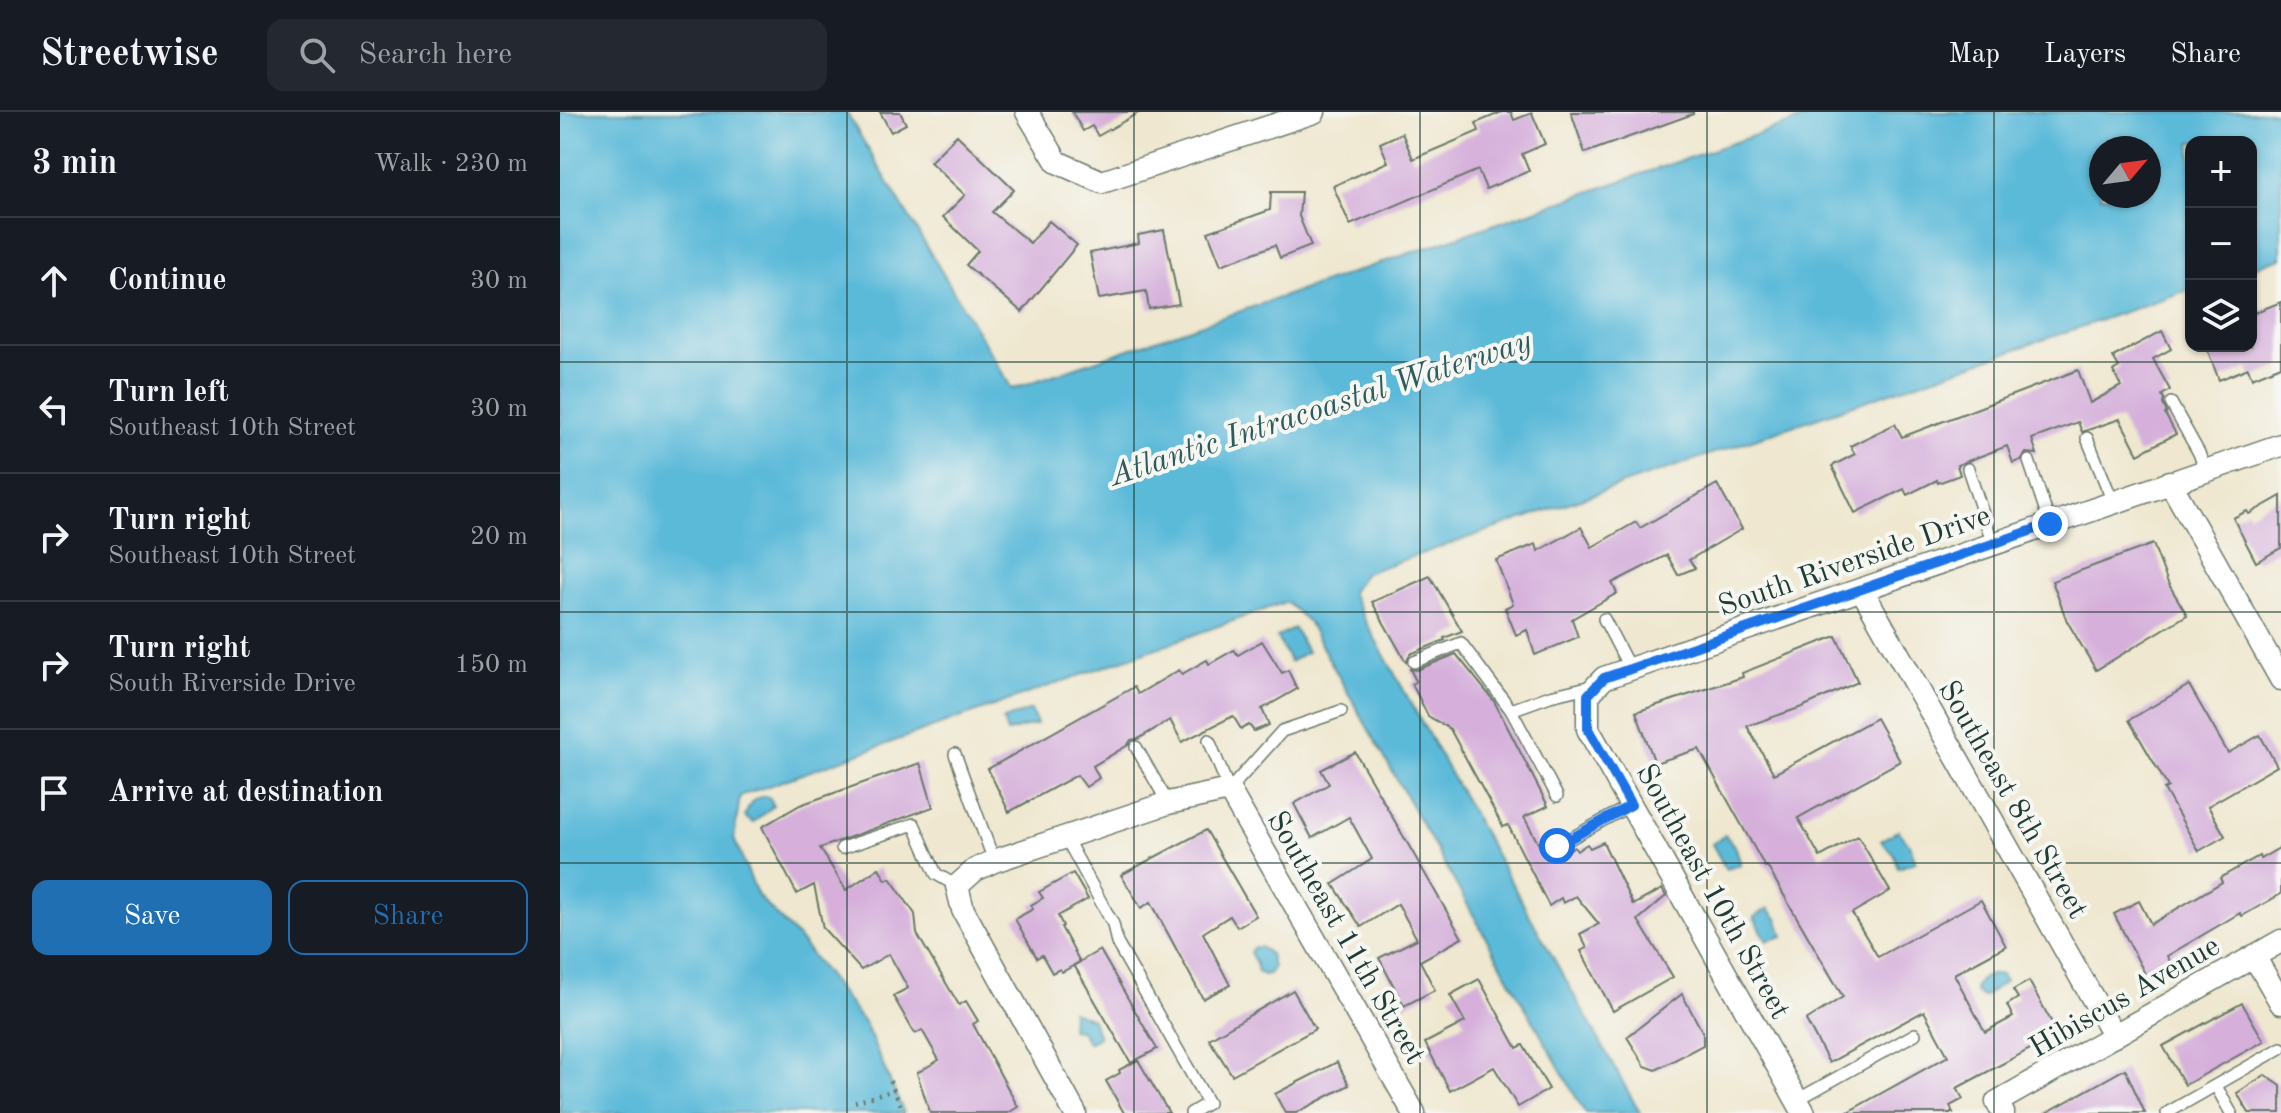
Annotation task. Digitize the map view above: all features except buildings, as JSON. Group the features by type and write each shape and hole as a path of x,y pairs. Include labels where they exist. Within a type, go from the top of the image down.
{"street":[{"path":"1027,112 1057,162 1102,182 1314,112"},
{"name":"South Riverside Drive","path":"1592,690 1604,678 2281,445"},
{"path":"2170,482 2281,679"},
{"name":"Southeast 8th Street","path":"1862,590 2114,1036"},
{"name":"Southeast 10th Street","path":"1592,690 1588,729 1801,1107"},
{"path":"1075,1113 963,910 957,886 975,870 994,861 1168,803 1229,790"},
{"name":"Southeast 11th Street","path":"1229,790 1414,1113"},
{"name":"Hibiscus Avenue","path":"2000,1107 2114,1036 2281,941"},
{"path":"2254,956 2281,1003"}],"lane":[{"path":"2171,403 2205,470"},
{"path":"2087,438 2113,502"},
{"path":"2029,461 2050,524"},
{"path":"1968,469 1993,544"},
{"path":"1604,619 1630,669"},
{"path":"1414,662 1461,643 1511,710 1557,796"},
{"path":"1511,710 1550,696 1592,690"},
{"path":"1209,740 1229,790 1282,731 1341,711"},
{"path":"1136,747 1168,803"},
{"path":"955,754 994,861"},
{"path":"1557,846 1631,805"},
{"path":"842,848 914,824 936,874 957,886"},
{"path":"1066,838 1113,924 1117,943 1208,1103 1191,1113"},
{"path":"1801,1107 1915,1034"},
{"path":"2167,1113 2281,1048"},
{"path":"2216,1086 2231,1113"}],"path":[{"path":"890,1081 904,1113"},
{"path":"855,1102 894,1090"}],"water":[{"name":"Atlantic Intracoastal Waterway","path":"560,112 846,112 1012,389 1823,112 2281,112 2281,258 2257,266 2257,136 2185,136 2185,291 1365,573 1351,592 1640,1113 1585,1113 1308,622 1286,602 740,796 734,839 758,896 798,938 865,1024 904,1113 560,1113"},
{"path":"1294,628 1307,652 1290,662 1277,637"},
{"path":"1031,710 1037,724 1007,732 1003,720"},
{"path":"766,796 773,806 753,823 745,817 748,809 752,802"},
{"path":"1898,830 1909,844 1916,862 1898,868 1893,853 1881,841"},
{"path":"1725,835 1736,848 1741,865 1726,869 1712,844"},
{"path":"1768,908 1778,920 1783,936 1767,941 1754,917"},
{"path":"1254,947 1260,947 1270,954 1273,968 1269,974 1258,972 1250,952"},
{"path":"1995,974 2001,975 2005,981 1984,997 1979,995 1975,991 1979,981"},
{"path":"1072,1011 1092,1019 1099,1037 1088,1043 1080,1030 1071,1029"}],"route":[{"path":"1557,846 1631,805 1588,729 1588,695 1604,678 2050,524"}]}
